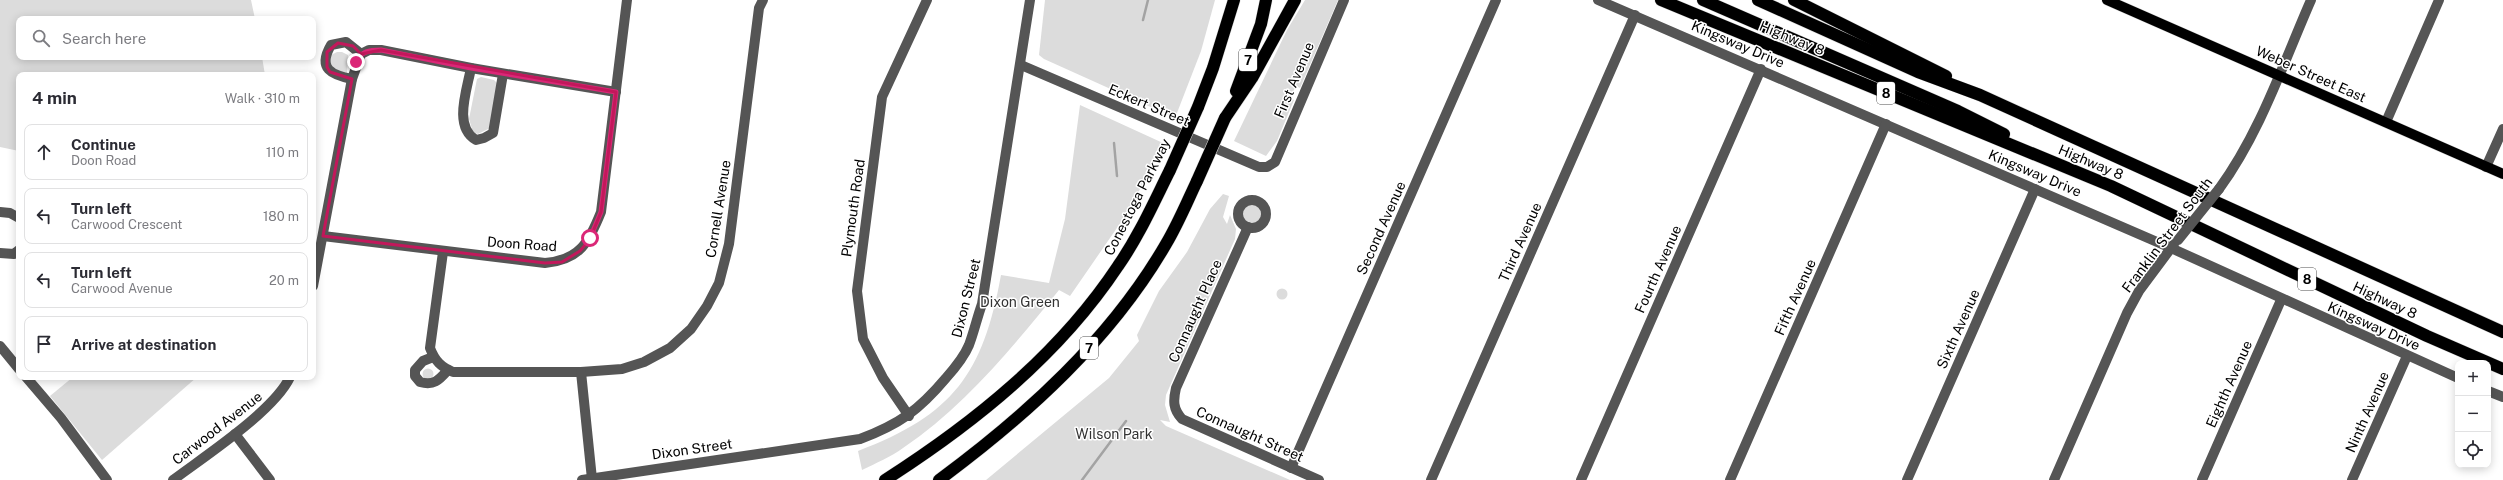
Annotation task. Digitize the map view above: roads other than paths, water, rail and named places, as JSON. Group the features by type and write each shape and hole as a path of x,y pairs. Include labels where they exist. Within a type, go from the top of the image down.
{"highway":[{"name":"Conestoga Parkway","path":"885,480 974,420 1034,366 1080,315 1118,266 1140,229 1170,170 1198,107 1213,68 1234,0"},
{"name":"7","path":"939,480 987,445 1041,398 1091,346 1136,289 1166,244 1197,181 1242,78 1261,24 1266,0"},
{"path":"1225,118 1252,78 1294,0"},
{"name":"Highway 8","path":"1661,0 2111,186 2427,336 2503,369"},
{"path":"1703,0 1958,112 2111,186"},
{"name":"Highway 8","path":"1758,0 1918,72 1980,96 2503,332"},
{"path":"1794,0 1922,63 1980,96"}],"main road":[{"name":"Weber Street East","path":"2107,0 2486,167 2502,171"}],"street":[{"name":"Doon Road","path":"323,236 443,252 545,263 562,262 580,250 590,238 601,212 627,0"},
{"name":"Cornell Avenue","path":"434,358 448,370 469,374 581,372 622,369 644,362 670,348 691,329 708,306 719,283 729,244 759,8 763,0"},
{"name":"Plymouth Road","path":"909,416 883,378 863,339 857,290 882,97 926,0"},
{"name":"Dixon Street","path":"587,479 860,439 890,428 909,416 926,402 952,371 969,346 982,304 1021,65 1030,0"},
{"name":"First Avenue","path":"1267,167 1275,162 1344,0"},
{"name":"Second Avenue","path":"1291,468 1496,0"},
{"name":"Kingsway Drive","path":"1598,0 1761,69 2171,248 2281,300 2455,377"},
{"name":"Franklin Street South","path":"2054,480 2127,313 2139,291 2171,248 2219,189 2244,150 2311,0"},
{"path":"2386,122 2439,0"},
{"name":"Third Avenue","path":"1431,480 1634,15"},
{"path":"352,79 330,72 326,67 327,52 331,45 346,42 361,54"},
{"path":"316,271 352,79 361,54 369,50 381,50 503,74 616,92"},
{"name":"Eckert Street","path":"1021,65 1259,167 1267,167"},
{"path":"471,68 463,119 465,130 476,140 484,138 492,133 503,74"},
{"name":"Fourth Avenue","path":"1581,480 1761,69"},
{"name":"Fifth Avenue","path":"1730,480 1886,124"},
{"path":"2486,167 2503,129"},
{"name":"Sixth Avenue","path":"1907,480 2035,189"},
{"path":"0,212 10,213 16,216"},
{"name":"Connaught Place","path":"1175,408 1174,397 1176,388 1248,227"},
{"path":"0,253 14,254 16,252"},
{"path":"443,252 430,348 434,358 423,361 415,370 415,376 420,382 432,384 439,380 448,370"},
{"name":"Eighth Avenue","path":"2202,480 2281,300"},
{"path":"0,346 16,365"},
{"name":"Ninth Avenue","path":"2352,480 2407,356"},
{"path":"581,372 587,479"},
{"path":"29,380 61,418 107,480"},
{"name":"Carwood Avenue","path":"173,480 235,434 273,401 288,380"},
{"path":"2491,392 2503,398"},
{"name":"Connaught Street","path":"1175,408 1182,419 1319,480"},
{"path":"235,434 253,460 270,480"}],"waterway":[{"path":"1143,20 1148,0"},
{"path":"1114,143 1117,176"},
{"path":"1082,480 1126,421"}],"park label":[{"name":"Dixon Green","path":"1020,302"},
{"name":"Wilson Park","path":"1114,434"}]}
